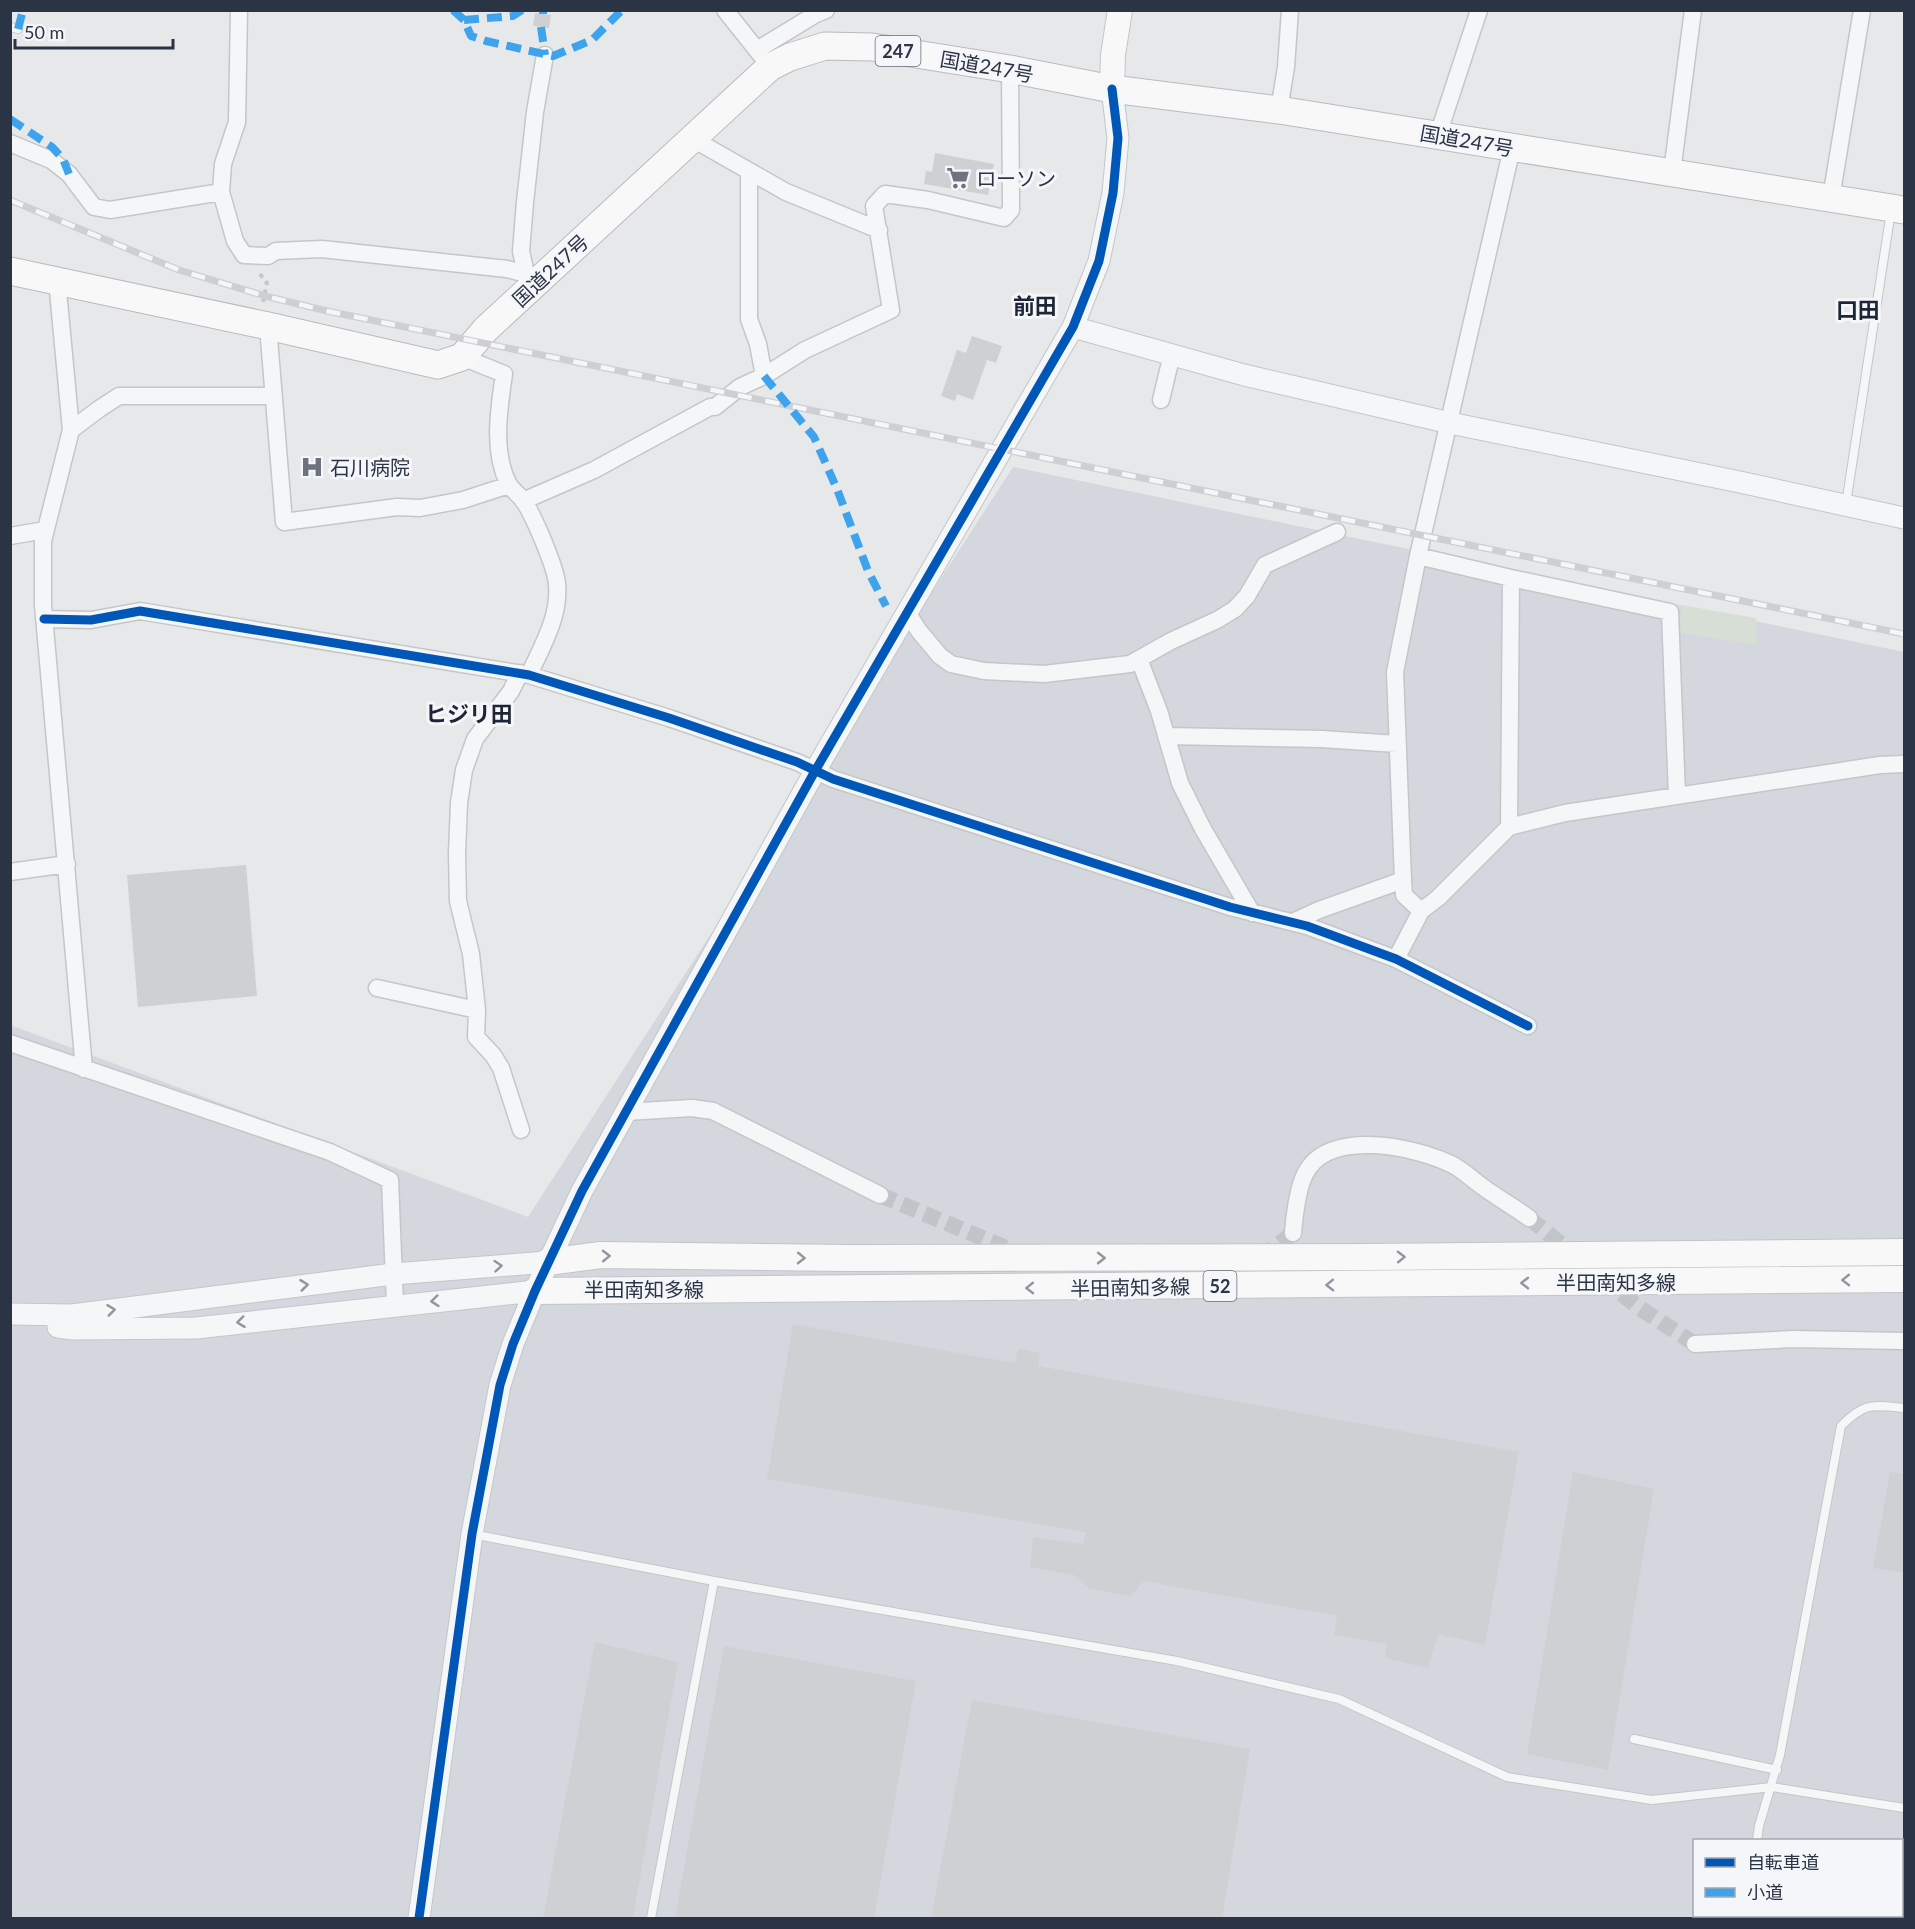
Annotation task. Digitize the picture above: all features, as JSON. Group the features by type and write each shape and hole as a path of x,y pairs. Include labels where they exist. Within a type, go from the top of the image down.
{"highway":[{"name":"国道247号","path":"462,357 531,279 693,139 763,58 790,57 825,46 872,47 1010,69 1112,89 1279,110 1898,209"},
{"path":"10,271 266,314 438,365 462,357"}],"main road":[{"path":"1112,89 1113,55 1120,10"},
{"name":"半田南知多線","path":"548,1262 601,1255 883,1258 1368,1257 1905,1252"},
{"name":"半田南知多線","path":"535,1291 1905,1279"}],"street":[{"path":"239,10 237,122 223,164 221,192 235,241 244,255 268,256 276,251 322,249 507,269 531,279"},
{"path":"725,10 763,58 816,14 826,10"},
{"path":"1279,110 1286,67 1290,10"},
{"path":"1438,135 1479,10"},
{"path":"1672,172 1693,10"},
{"path":"1831,198 1862,10"},
{"path":"531,279 521,251 535,112 544,55"},
{"path":"524,501 594,470 710,407 715,407 740,387 764,376 823,340 891,310 874,206 885,194 1004,218 1011,210 1010,69"},
{"path":"419,1918 472,1534 500,1385 513,1344 548,1262 582,1191 625,1112 815,771 1073,327 1100,261 1113,193 1118,138 1112,89"},
{"path":"693,139 786,192 879,230"},
{"path":"10,143 51,160 69,174 94,207 110,210 221,192"},
{"path":"1421,911 1404,895 1402,880 1395,672 1418,556 1512,148"},
{"path":"748,172 749,319 758,344 764,376"},
{"path":"57,280 71,430 45,530 44,619 84,1069"},
{"path":"266,314 284,522 397,507 420,508 463,500 509,485"},
{"path":"1073,327 1244,375 1450,423 1735,481 1905,519"},
{"path":"1161,400 1172,354"},
{"path":"462,357 504,374 498,420 504,472 509,485 524,501 544,545 557,583 556,606 550,631 524,674 476,739 464,770 459,803 458,901 471,954 477,1010 476,1037 493,1054 501,1068 521,1130"},
{"path":"71,430 119,396 274,396"},
{"path":"10,536 45,530"},
{"path":"907,612 919,631 940,656 951,664 984,671 1044,674 1130,664 1235,609 1247,596 1265,565 1337,532"},
{"path":"1418,556 1670,612 1677,796"},
{"path":"1509,827 1511,578"},
{"path":"44,619 90,620 140,611 524,674 669,718 797,762 856,786 1252,913 1293,922 1396,959 1528,1026"},
{"path":"1139,659 1180,783 1203,829 1252,913"},
{"path":"1166,736 1322,739 1397,744"},
{"path":"1396,959 1421,911 1509,827 1564,813 1880,765 1905,764"},
{"path":"10,872 67,864"},
{"path":"1293,922 1319,910 1402,880"},
{"path":"377,988 477,1010"},
{"path":"10,1043 330,1152 390,1180 395,1305"},
{"path":"625,1112 692,1108 713,1111 880,1195"},
{"path":"1293,1233 1304,1175 1314,1162 1329,1152 1349,1146 1375,1145 1433,1157 1455,1166 1529,1218"},
{"path":"10,1314 72,1315 393,1274 548,1262"},
{"path":"10,1322 73,1329 196,1328 535,1291"},
{"path":"1695,1344 1793,1339 1905,1341"}],"lane":[{"path":"1846,506 1898,209"},
{"path":"1756,1839 1777,1770 1841,1426 1864,1407 1905,1408"},
{"path":"472,1534 714,1581 1177,1661 1339,1699 1507,1777 1652,1800 1772,1787 1905,1808"},
{"path":"651,1918 714,1581"},
{"path":"1634,1739 1777,1770"}],"path":[{"path":"244,255 267,283 266,314"}],"shaded area":[{"path":"1013,467 1904,652 1904,1918 11,1918 10,1025 528,1217"},
{"path":"1681,605 1756,618 1757,645 1680,633"}],"building":[{"path":"535,13 551,15 549,28 533,26"},
{"name":"ローソン","path":"935,153 994,164 988,195 924,184 926,171 932,172"},
{"path":"972,336 1002,346 996,363 987,360 973,400 957,394 955,401 941,396 957,350 966,353"},
{"path":"246,865 257,996 138,1007 127,875"},
{"path":"793,1324 1015,1363 1018,1348 1040,1353 1038,1366 1519,1452 1485,1645 1438,1634 1428,1668 1385,1658 1387,1644 1334,1635 1337,1616 1144,1581 1130,1596 1089,1588 1074,1575 1030,1567 1033,1537 1083,1544 1086,1532 767,1479"},
{"path":"1573,1472 1654,1489 1608,1770 1527,1754"},
{"path":"1890,1472 1904,1474 1904,1573 1873,1568"},
{"path":"595,1642 678,1662 633,1918 543,1918"},
{"path":"724,1646 916,1681 874,1918 675,1918"},
{"path":"972,1700 1250,1749 1222,1918 931,1918"}],"tunnel":[{"path":"880,1195 1018,1253"},
{"path":"1529,1218 1638,1307 1695,1344"},
{"path":"1261,1258 1293,1233"}],"railway":[{"path":"10,200 179,270 265,296 327,311 1904,634"}],"marked path":[{"path":"18,29 23,10"},
{"path":"453,10 464,20 471,36 553,56 592,40 622,10"},
{"path":"464,20 513,16 522,10"},
{"path":"541,27 545,55"},
{"path":"10,119 52,147 63,159 69,174"},
{"path":"764,376 814,437 837,489 868,571 886,606"}],"cycle path":[{"path":"419,1918 472,1534 500,1385 513,1344 582,1191 815,771 1073,327 1099,261 1113,193 1118,138 1112,89"},
{"path":"44,619 91,620 140,611 529,675 669,718 797,762 833,779 1230,907 1307,926 1396,959 1528,1026"}],"place":[{"name":"ローソン","path":"958,178"},
{"name":"石川病院","path":"312,467"}],"district":[{"name":"前田","path":"1035,305"},
{"name":"口田","path":"1858,309"},
{"name":"ヒジリ田","path":"469,713"}]}
